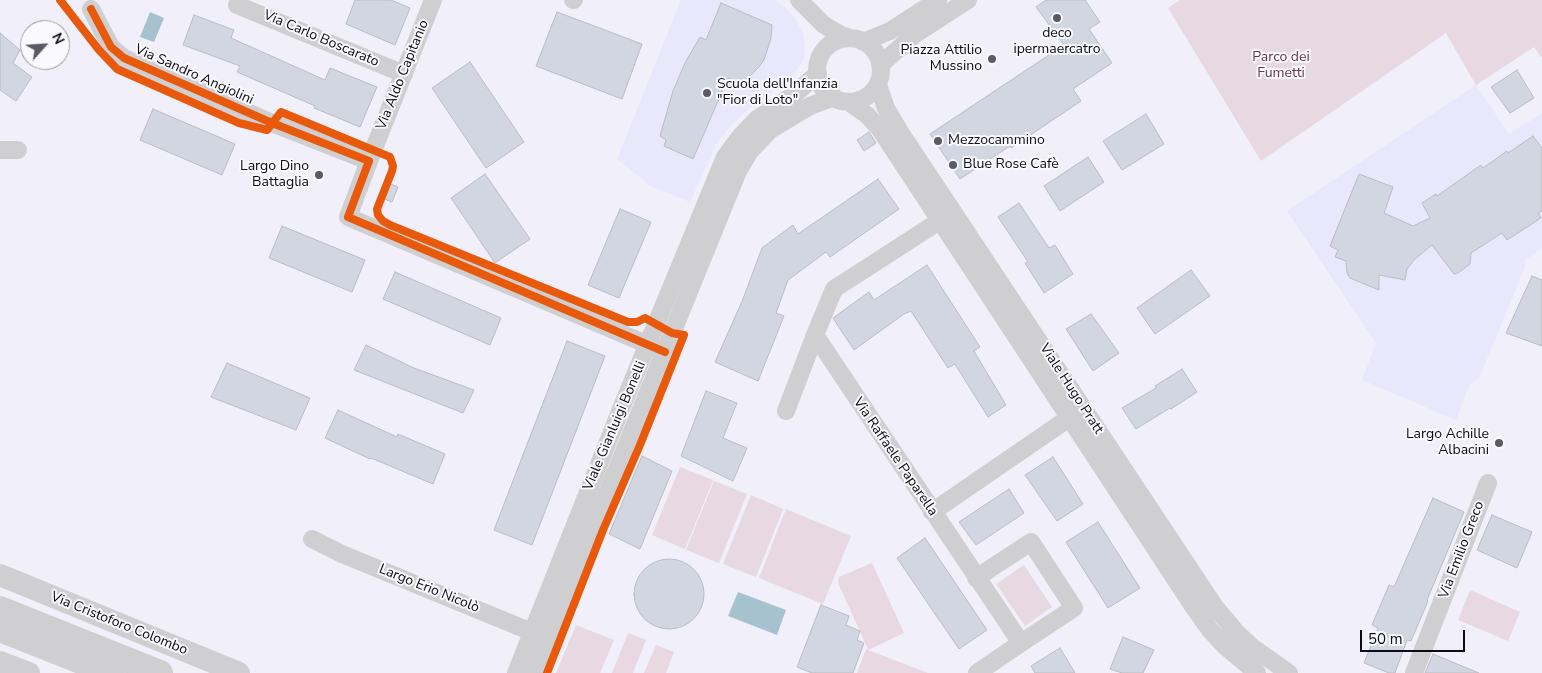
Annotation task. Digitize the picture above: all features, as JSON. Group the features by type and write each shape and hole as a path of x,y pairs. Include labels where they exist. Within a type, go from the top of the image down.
{"highway":[{"path":"0,609 160,673"},
{"path":"0,629 111,673"}],"main road":[{"name":"Via Cristoforo Colombo","path":"0,575 239,673"},
{"path":"0,662 29,673"}],"street":[{"name":"Via Aldo Capitanio","path":"372,156 434,0"},
{"path":"818,68 822,53 838,40 857,40 895,28 938,0"},
{"path":"880,65 914,35 968,0"},
{"name":"Via Carlo Boscarato","path":"237,4 404,74"},
{"path":"803,4 829,28 841,35 857,40 874,52 880,65 878,85 868,96 842,100 822,86 818,68 818,38 803,4"},
{"name":"Via Sandro Angiolini","path":"91,9 111,47 120,56 282,126 372,156"},
{"name":"Viale Gianluigi Bonelli","path":"657,348 706,200 729,152 744,132 757,119 794,94 818,68"},
{"name":"Viale Hugo Pratt","path":"878,85 886,108 895,124 1215,606 1236,632 1252,647 1289,673"},
{"name":"Viale Gianluigi Bonelli","path":"534,673 540,635 601,458 657,348 730,187 746,157 776,126 810,106 842,100"},
{"name":"Viale Hugo Pratt","path":"842,100 868,115 880,129 1210,630 1225,646 1257,673"},
{"path":"0,150 18,150"},
{"path":"372,156 348,217 657,348"},
{"path":"786,411 834,289 941,220"},
{"name":"Via Raffaele Paparella","path":"815,335 1021,643"},
{"path":"932,512 1069,418"},
{"name":"Via Emilio Greco","path":"1414,673 1488,482"},
{"name":"Largo Erio Nicolò","path":"312,539 342,554 540,635"},
{"path":"976,578 1031,542 1074,608 977,673"},
{"name":"Viale Gianluigi Bonelli","path":"516,673 540,635"}],"shaded area":[{"name":"Scuola dell'Infanzia \"Fior di Loto\"","path":"681,0 774,0 786,8 796,20 803,34 805,48 804,59 791,79 751,107 732,124 716,144 690,202 652,187 617,159"},
{"path":"150,12 164,18 154,42 140,37"},
{"path":"1476,85 1509,134 1542,113 1542,248 1525,260 1525,267 1479,378 1470,384 1456,420 1362,380 1376,343 1287,211"},
{"path":"738,592 786,610 777,635 728,616"}],"green space":[{"name":"Parco dei Fumetti","path":"1180,0 1542,0 1542,56 1534,47 1476,85 1446,33 1261,161 1168,8"},
{"path":"680,467 713,480 685,549 652,535"},
{"path":"714,481 747,494 719,563 686,550"},
{"path":"751,495 783,509 756,577 723,564"},
{"path":"786,509 851,536 823,604 759,578"},
{"path":"872,563 904,633 868,650 928,673 857,673 866,649 868,649 838,583 839,577"},
{"path":"1024,565 1052,607 1025,626 996,584"},
{"path":"1470,590 1520,612 1508,641 1458,620"},
{"path":"576,625 614,640 600,673 556,673"},
{"path":"628,633 646,640 633,673 612,673"},
{"path":"656,645 674,652 666,673 644,673"}],"building":[{"path":"355,0 391,0 410,8 395,45 346,24"},
{"path":"1046,0 1085,0 1100,22 1089,29 1112,63 1073,89 1081,101 1011,148 1010,146 960,179 930,134 1064,45 1036,7"},
{"path":"721,3 772,25 771,38 764,60 748,78 738,83 728,78 693,159 664,146 666,140 660,136 673,91 685,63 700,37 706,40"},
{"path":"557,12 642,44 622,99 536,66"},
{"path":"194,15 234,30 231,38 325,80 330,68 377,87 360,127 237,72 240,66 183,45"},
{"path":"0,33 20,50 13,63 32,77 16,101 0,90"},
{"path":"470,62 524,142 486,168 432,88"},
{"path":"1517,70 1534,98 1510,113 1491,87"},
{"path":"153,109 235,144 222,175 140,140"},
{"path":"1146,114 1164,144 1122,170 1103,141"},
{"path":"869,132 876,143 864,151 857,140"},
{"path":"1533,136 1542,148 1542,211 1538,213 1541,218 1507,240 1502,233 1471,253 1470,264 1458,273 1454,274 1432,245 1414,260 1407,269 1405,280 1379,275 1379,290 1350,278 1347,273 1346,261 1335,257 1338,250 1330,246 1359,174 1393,187 1384,213 1413,226 1430,218 1422,203 1436,194 1437,196 1481,165 1483,168"},
{"path":"1088,157 1104,182 1060,211 1044,186"},
{"path":"485,174 530,239 495,263 451,198"},
{"path":"878,179 899,209 830,257 826,252 788,280 776,313 784,316 758,381 715,362 743,299 762,248 793,225 798,234"},
{"path":"388,183 398,187 392,202 382,198"},
{"path":"1019,203 1049,248 1055,245 1073,274 1044,293 1025,263 1028,262 998,217"},
{"path":"620,209 651,222 619,298 588,285"},
{"path":"282,226 365,260 352,292 269,258"},
{"path":"927,265 980,347 974,351 1006,405 988,417 955,364 948,368 911,311 854,350 833,318 869,292 874,300"},
{"path":"1191,270 1210,296 1155,334 1137,308"},
{"path":"395,272 501,318 490,345 383,299"},
{"path":"1532,276 1542,280 1542,346 1506,333"},
{"path":"1091,314 1119,353 1093,371 1066,329"},
{"path":"567,341 605,356 532,545 494,530"},
{"path":"366,345 414,368 474,390 463,413 354,370"},
{"path":"227,363 310,398 296,430 211,397"},
{"path":"1182,369 1197,392 1136,429 1122,408 1156,388 1155,386"},
{"path":"706,391 737,403 723,438 747,448 733,481 681,456"},
{"path":"338,410 397,437 398,434 445,454 433,484 370,459 325,438"},
{"path":"642,456 672,471 640,549 609,534"},
{"path":"1053,457 1083,504 1057,521 1025,475"},
{"path":"1009,489 1024,513 976,545 959,522"},
{"path":"1433,498 1464,512 1411,641 1407,640 1395,673 1389,673 1364,663 1378,628 1372,625 1389,585 1394,587"},
{"path":"1492,515 1532,532 1517,568 1477,550"},
{"path":"1098,522 1140,588 1108,608 1066,542"},
{"path":"925,538 987,630 959,649 897,558"},
{"path":"676,559 689,565 698,574 702,580 704,594 702,608 694,619 683,627 662,629 655,627 644,619 636,608 634,587 636,580 644,569 655,561"},
{"path":"821,605 849,616 846,625 860,631 857,640 864,643 853,673 812,673 797,667"},
{"path":"1123,637 1154,650 1143,673 1122,673 1110,669"},
{"path":"1060,648 1075,673 1035,673 1031,666"},
{"path":"1433,654 1479,673 1425,673"}],"cycle path":[{"path":"60,0 99,50 117,69 239,123 267,130 281,112 390,157 393,166 392,171 377,209 378,215 390,225 628,322 637,322 645,318 672,333 684,335 640,445 603,530 547,673"},
{"path":"91,9 111,47 124,58 272,123 369,161 348,217 665,352"}],"place":[{"name":"deco ipermaercatro","path":"1057,18"},
{"name":"Piazza Attilio Mussino","path":"992,59"},
{"name":"Scuola dell'Infanzia \"Fior di Loto\"","path":"707,93"},
{"name":"Mezzocammino","path":"938,141"},
{"name":"Blue Rose Cafè","path":"953,165"},
{"name":"Largo Dino Battaglia","path":"319,175"},
{"name":"Largo Achille Albacini","path":"1499,443"}]}
